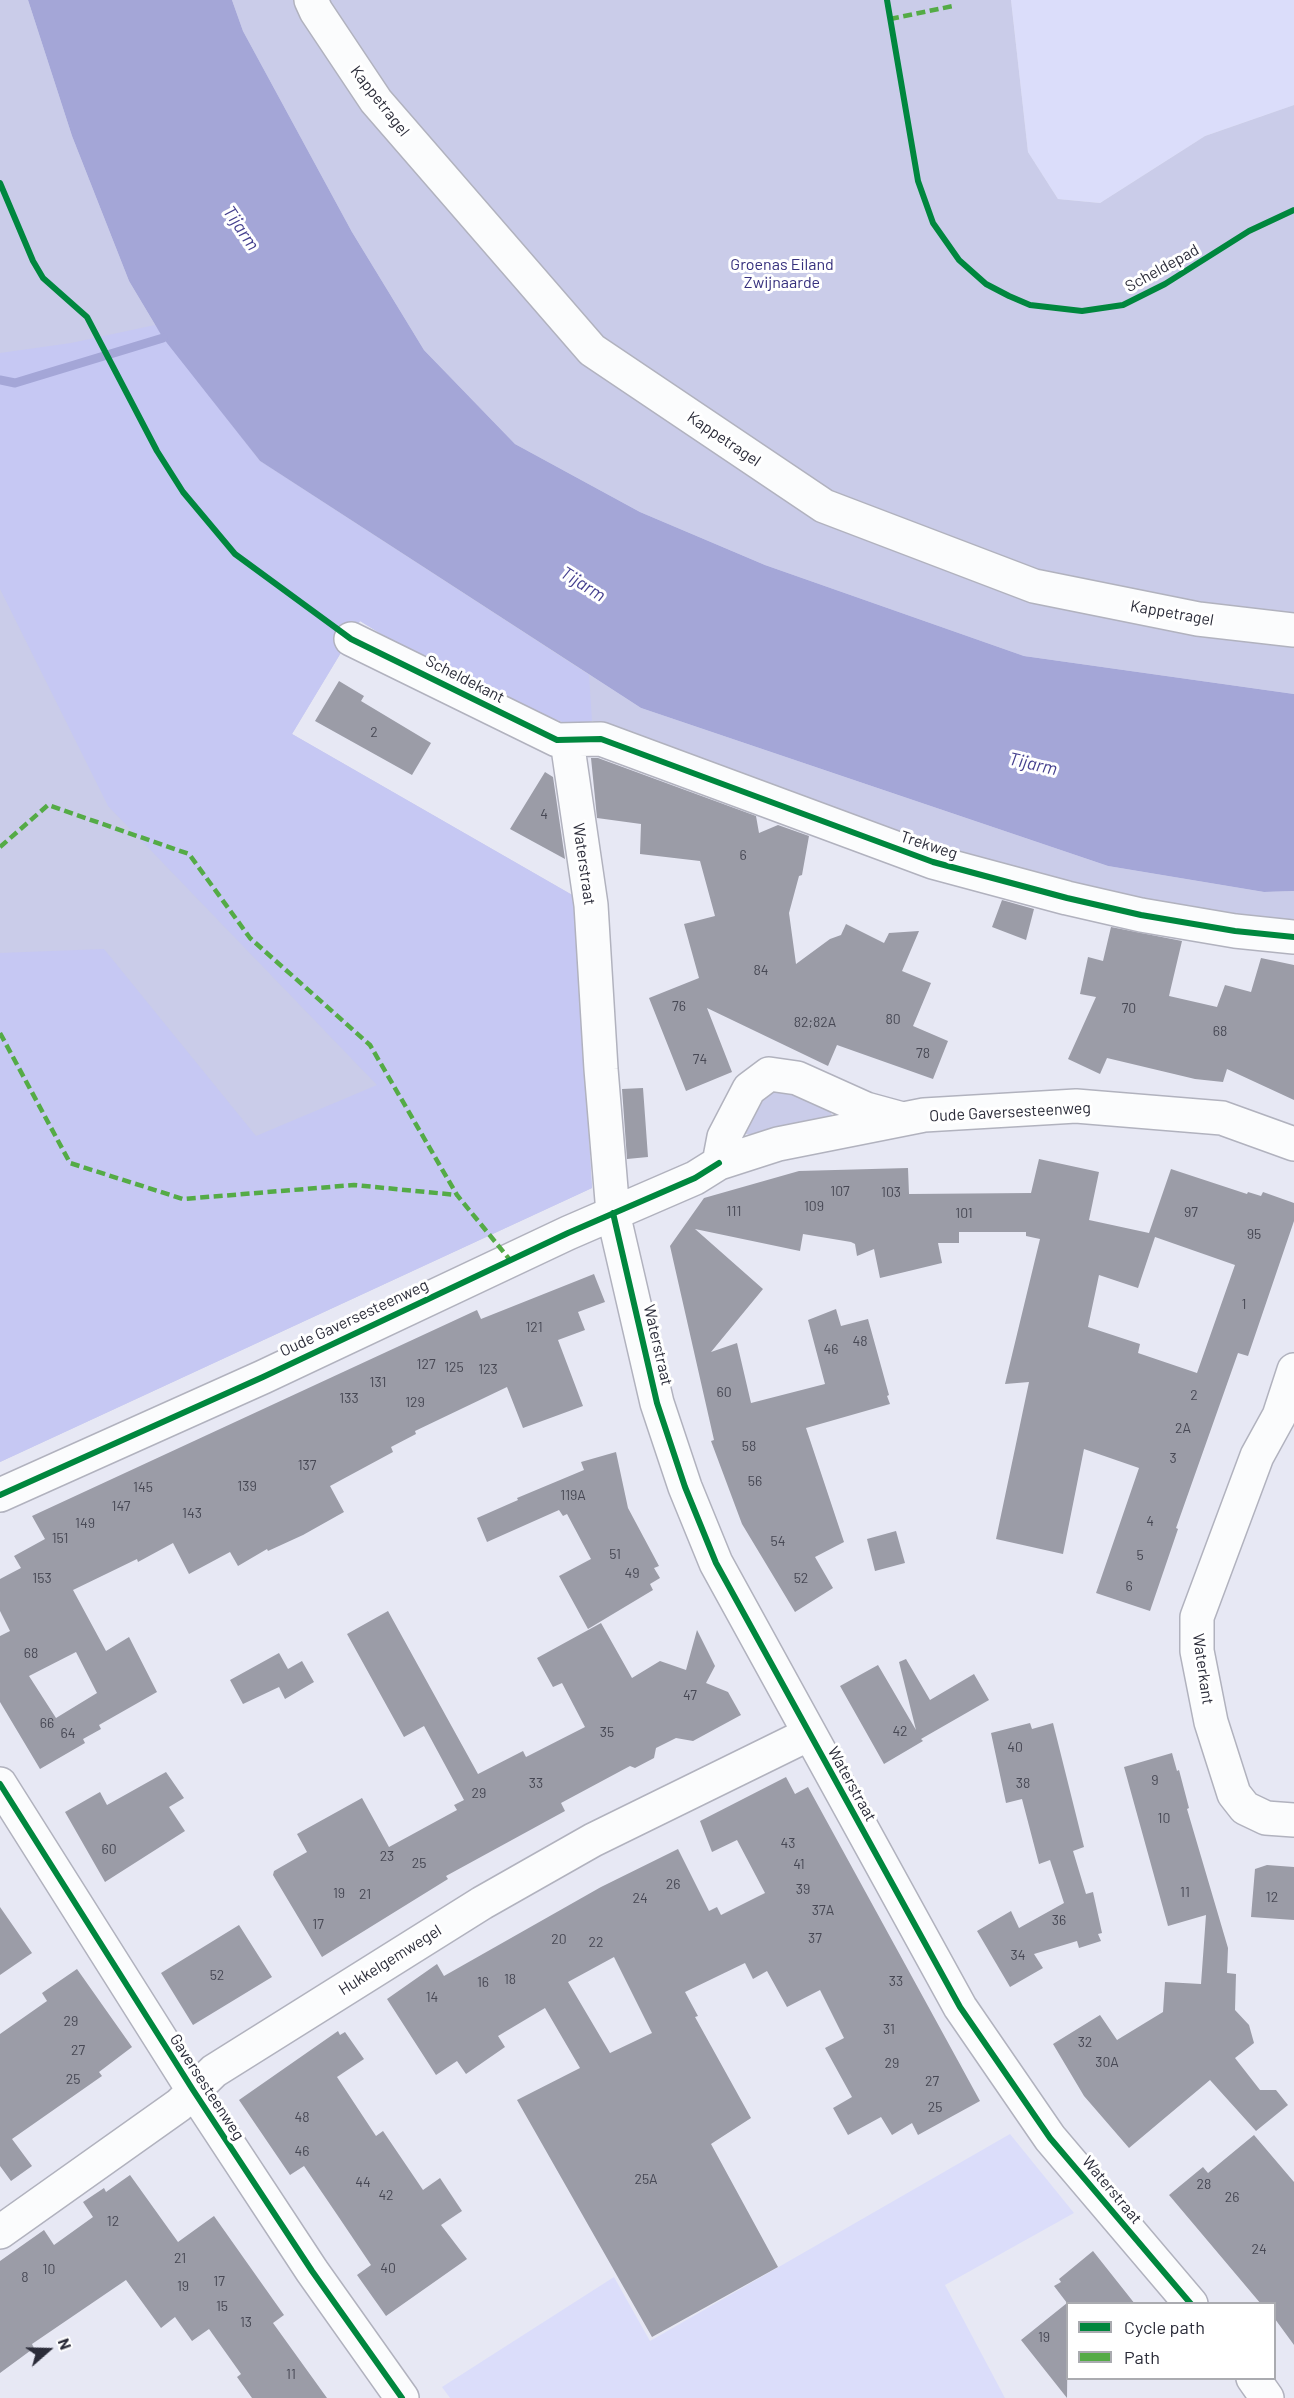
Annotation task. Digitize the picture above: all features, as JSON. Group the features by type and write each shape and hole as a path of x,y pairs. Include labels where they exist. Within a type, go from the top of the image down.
{"street":[{"name":"Kappetragel","path":"311,0 376,101 592,350 824,506 1034,586 1198,619 1294,630"},
{"name":"Scheldekant","path":"351,639 557,740 567,741"},
{"name":"Trekweg","path":"567,741 601,739 933,862 1005,882 1086,903 1187,924 1294,937"},
{"name":"Waterstraat","path":"567,741 591,905 613,1214 657,1403 685,1487 716,1563 960,2007 1050,2138 1189,2302"},
{"name":"Oude Gaversesteenweg","path":"719,1163 724,1137 749,1089 769,1074 797,1078 866,1109 901,1118"},
{"name":"Oude Gaversesteenweg","path":"0,1495 695,1178 719,1163 778,1144 901,1118 1076,1106 1222,1118 1294,1144"},
{"name":"Waterkant","path":"1294,1370 1287,1418 1257,1456 1197,1617 1197,1652 1210,1722 1234,1794 1245,1808 1266,1818 1294,1820"},
{"name":"Hukkelgemwegel","path":"0,2232 179,2105 214,2071 482,1903 593,1840 809,1734"},
{"name":"Gaversesteenweg","path":"0,1784 193,2090 312,2271 402,2398"},
{"path":"1254,2380 1267,2398"}],"shaded area":[{"path":"1011,0 1294,0 1294,105 1205,136 1100,203 1058,199 1028,152"},
{"path":"155,325 260,461 589,675 592,721 575,727 458,681 360,621 292,734 574,896 592,1188 0,1462 0,953 104,949 256,1136 377,1085 108,806 0,589 0,353 71,343"},
{"path":"1010,2134 1074,2213 945,2285 1005,2398 450,2398 442,2387 614,2277 650,2341"}],"green space":[{"path":"0,0 28,0 72,136 129,281 163,338 260,461 641,708 1108,866 1264,892 1294,891 1294,924 1144,903 854,824 592,721 575,727 458,681 360,621 292,734 574,896 592,1188 0,1462"},
{"name":"Groenas Eiland Zwijnaarde","path":"232,0 1011,0 1028,152 1058,199 1100,203 1205,136 1294,105 1294,694 1024,656 765,565 640,512 515,444 424,350 352,232 243,31"},
{"path":"785,1090 829,1109 832,1115 752,1135 746,1134 744,1132 754,1103 769,1091"}],"water":[{"name":"Tijarm","path":"28,0 232,0 243,31 352,232 424,350 515,444 640,512 765,565 1024,656 1294,694 1294,891 1264,892 1108,866 641,708 260,461 163,338 129,281 72,136"}],"building":[{"path":"339,681 364,696 361,701 431,743 412,775 315,721"},
{"path":"591,758 598,758 756,816 759,833 778,825 809,836 802,875 799,876 789,913 796,964 830,939 841,935 846,924 884,943 889,933 919,931 902,971 931,983 913,1026 948,1041 933,1079 837,1045 828,1066 707,1008 732,1072 686,1091 649,998 699,978 684,924 715,916 700,861 640,854 641,824 597,818"},
{"path":"545,772 553,777 565,859 510,829"},
{"path":"1002,900 1034,909 1026,940 992,927"},
{"path":"1111,927 1182,941 1169,996 1217,1007 1225,985 1251,992 1261,958 1294,965 1294,1100 1227,1069 1223,1082 1195,1079 1107,1058 1100,1074 1068,1059 1096,997 1080,994 1088,957 1103,961"},
{"path":"643,1088 648,1157 627,1159 622,1089"},
{"path":"1039,1159 1099,1172 1089,1220 1149,1233 1171,1169 1247,1194 1248,1192 1261,1196 1263,1192 1294,1203 1294,1221 1248,1356 1238,1353 1176,1528 1178,1529 1150,1611 1096,1593 1139,1468 1084,1449 1063,1554 996,1539 1029,1382 1005,1384 1040,1239 1026,1236 1026,1232 959,1232 959,1243 938,1243 942,1263 880,1278 874,1249 857,1256 855,1244 851,1242 803,1234 800,1251 695,1229 763,1289 711,1352 737,1343 751,1403 825,1384 808,1320 836,1309 841,1326 868,1319 889,1395 887,1396 890,1404 806,1428 844,1542 815,1557 833,1588 795,1612 742,1524 711,1441 714,1440 670,1246 704,1198 799,1171 908,1168 909,1194 1031,1193","holes":["1155,1237 1235,1265 1197,1373 1138,1353 1140,1344 1088,1327 1099,1275 1138,1288"]},
{"path":"594,1274 605,1302 578,1312 585,1330 558,1340 583,1406 523,1428 507,1387 415,1431 416,1434 391,1447 393,1452 330,1486 344,1512 303,1535 268,1551 267,1549 238,1566 230,1552 189,1574 173,1543 138,1562 137,1559 73,1590 106,1651 129,1637 157,1692 99,1725 101,1729 83,1739 85,1743 40,1769 0,1702 0,1636 10,1631 0,1611 0,1579 21,1568 14,1556 45,1539 32,1516 477,1310 481,1319","holes":["76,1652 97,1693 56,1718 29,1676"]},
{"path":"616,1452 628,1508 659,1566 654,1568 660,1578 650,1584 653,1590 588,1629 559,1576 591,1559 567,1514 563,1516 559,1510 487,1542 477,1518 518,1500 517,1498 584,1470 581,1462"},
{"path":"896,1531 905,1563 875,1571 867,1539"},
{"path":"388,1611 478,1774 523,1751 526,1757 585,1727 562,1683 553,1687 537,1658 601,1623 632,1678 660,1661 686,1670 697,1630 715,1666 706,1683 728,1692 741,1715 693,1741 676,1738 656,1748 654,1758 635,1768 630,1766 561,1803 565,1811 446,1876 448,1879 322,1957 273,1875 274,1871 307,1852 297,1834 362,1798 389,1847 457,1810 454,1805 464,1800 424,1726 404,1737 347,1634"},
{"path":"279,1653 288,1669 302,1661 314,1682 285,1699 279,1687 243,1704 230,1680"},
{"path":"906,1659 930,1700 974,1674 989,1700 921,1739 923,1741 884,1764 840,1686 878,1665 916,1730 899,1662"},
{"path":"1030,1723 1032,1729 1053,1723 1084,1847 1073,1851 1086,1894 1093,1892 1102,1933 1098,1934 1101,1941 1079,1948 1077,1941 1034,1954 1043,1968 1010,1987 977,1931 1011,1911 1019,1928 1064,1903 1050,1860 1039,1864 1022,1799 1006,1803 991,1733"},
{"path":"1172,1753 1177,1771 1179,1770 1189,1808 1187,1809 1228,1948 1227,1973 1236,1974 1235,2010 1249,2025 1254,2043 1235,2058 1260,2090 1276,2090 1288,2105 1256,2131 1210,2080 1129,2148 1084,2096 1053,2044 1100,2015 1117,2040 1163,2012 1165,1982 1201,1984 1206,1915 1168,1926 1124,1767"},
{"path":"166,1772 184,1798 169,1807 185,1831 105,1882 65,1812 100,1792 107,1805"},
{"path":"786,1777 795,1794 808,1787 980,2101 918,2135 912,2123 892,2135 881,2117 848,2135 833,2108 852,2097 825,2048 844,2038 820,1990 787,2007 767,1971 753,1979 745,1963 685,1992 698,2016 695,2017 751,2118 711,2144 778,2267 652,2337 517,2100 580,2068 545,2008 498,2036 505,2047 466,2074 457,2061 436,2075 387,1999 437,1964 444,1976 601,1887 678,1849 709,1911 717,1907 721,1915 765,1893 737,1840 712,1852 700,1821","holes":["614,1957 652,2033 610,2053 568,1982"]},
{"path":"1267,1865 1294,1867 1294,1920 1251,1917 1255,1869"},
{"path":"0,1907 32,1953 0,1975"},
{"path":"239,1925 272,1977 193,2025 161,1973"},
{"path":"77,1969 132,2047 99,2072 102,2076 12,2139 32,2166 11,2181 0,2166 0,2034 47,2001 42,1993"},
{"path":"338,2031 340,2035 345,2032 364,2059 337,2077 376,2136 383,2131 423,2190 440,2178 462,2211 441,2225 467,2259 386,2316 357,2275 371,2265 304,2166 290,2175 239,2100"},
{"path":"1254,2135 1294,2182 1294,2345 1276,2320 1276,2302 1259,2302 1169,2195 1203,2167 1208,2173"},
{"path":"130,2175 178,2242 214,2216 284,2315 273,2323 327,2398 252,2398 237,2377 241,2374 209,2329 192,2341 175,2317 161,2328 126,2280 32,2344 34,2348 0,2373 0,2261 44,2230 54,2245 93,2217 83,2202 104,2188 106,2192"},
{"path":"1093,2251 1133,2302 1066,2302 1054,2286 1061,2282 1059,2279"},
{"path":"1066,2304 1067,2398 1021,2340"}],"waterway":[{"path":"0,380 15,383 163,338"}],"marked path":[{"path":"890,19 953,6"},
{"path":"0,847 48,805 189,854 250,938 370,1045 457,1195 510,1260"},
{"path":"0,1033 70,1163 183,1199 354,1185 457,1195"}],"cycle path":[{"name":"Scheldepad","path":"887,0 918,181 933,223 959,260 986,284 1009,296 1030,305 1082,311 1123,305 1165,284 1249,231 1294,210"},
{"path":"0,183 33,261 43,278 87,317 157,451 183,492 235,554 351,639 557,740 601,739 933,862 1141,915 1235,931 1294,937"},
{"path":"0,1495 263,1377 568,1233 695,1178 719,1163"},
{"path":"613,1213 657,1403 685,1487 716,1563 960,2007 1050,2138 1189,2302"},
{"path":"0,1784 193,2090 312,2271 402,2398"}]}
